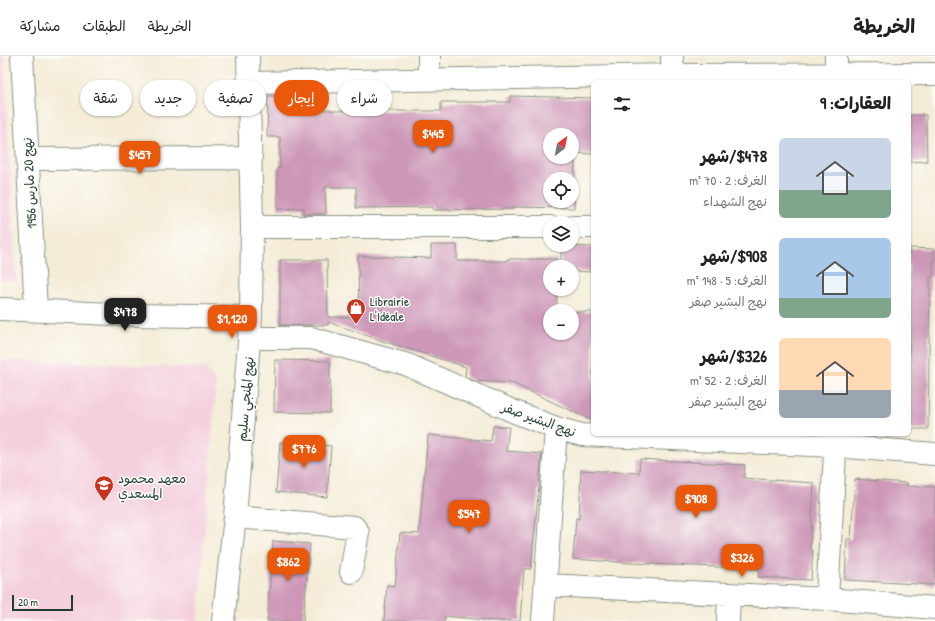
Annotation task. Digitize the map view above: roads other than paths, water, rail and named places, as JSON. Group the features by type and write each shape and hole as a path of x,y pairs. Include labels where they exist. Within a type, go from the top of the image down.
{"street":[{"name":"نهج 20 مارس 1956","path":"22,56 36,310"},
{"name":"نهج المنجي سليم","path":"248,56 250,80"},
{"path":"429,56 429,79"},
{"path":"266,83 673,71 836,71 935,74 932,56"},
{"name":"نهج المنجي سليم","path":"223,621 235,517 250,328 252,227 251,116"},
{"path":"28,159 252,158"},
{"path":"252,227 543,227"},
{"path":"579,227 591,227"},
{"name":"نهج البشير صفر","path":"0,309 134,315 250,328 311,338 408,365 515,412 556,428 582,435 591,435"},
{"path":"543,621 556,428"},
{"name":"نهج البشير صفر","path":"670,436 835,440 935,454"},
{"path":"827,599 835,440"},
{"path":"235,517 354,527 358,532 351,572"},
{"path":"546,585 827,599 935,608"},
{"path":"728,621 729,594"}],"place":[{"name":"Librairie L'Idéale","path":"356,325"},
{"name":"معهد محمود المسعدي","path":"104,502"}]}
